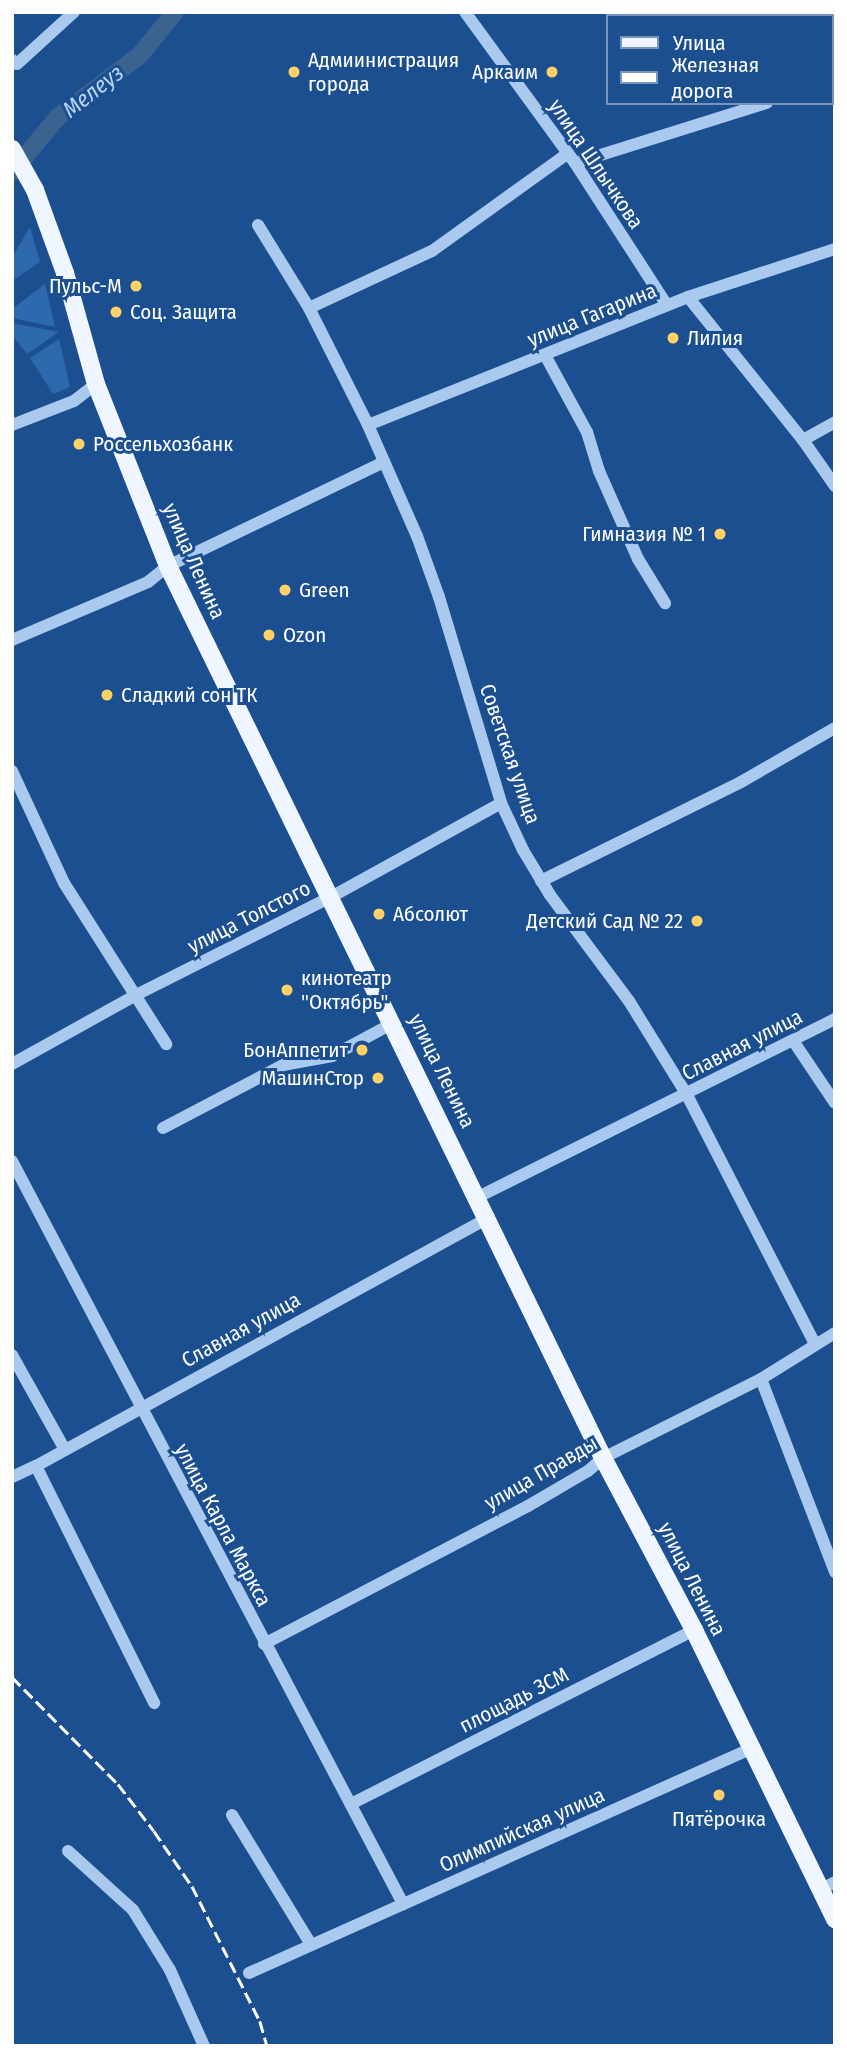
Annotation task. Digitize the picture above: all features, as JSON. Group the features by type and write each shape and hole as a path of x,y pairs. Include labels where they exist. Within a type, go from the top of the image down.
{"main road":[{"name":"улица Ленина","path":"12,149 35,190 65,273 96,384 168,565 603,1458 694,1630 750,1749 828,1886 835,1919"}],"street":[{"path":"12,60 17,64 74,12"},
{"name":"улица Шлычкова","path":"465,12 571,158 667,305"},
{"path":"309,308 432,251 571,158 759,105"},
{"name":"Советская улица","path":"258,225 309,308 384,462 439,597 501,803 541,881 629,1001 687,1095 815,1344"},
{"name":"улица Гагарина","path":"368,425 688,297 835,249"},
{"path":"688,297 803,440 835,486"},
{"path":"545,355 587,432 599,471 638,559 666,603"},
{"path":"12,425 74,401 96,384"},
{"path":"803,440 835,422"},
{"path":"12,640 148,582 168,565 384,462"},
{"path":"541,881 741,782 835,728"},
{"path":"12,771 17,797 64,883 166,1044"},
{"name":"улица Толстого","path":"12,1064 134,996 331,898 501,803"},
{"name":"Славная улица","path":"478,1197 794,1042 835,1019"},
{"path":"163,1128 283,1065 332,1056 393,1023"},
{"path":"794,1042 835,1103"},
{"name":"улица Карла Маркса","path":"12,1161 403,1904"},
{"name":"Славная улица","path":"12,1476 36,1466 64,1448 488,1218"},
{"name":"улица Правды","path":"264,1644 528,1506 589,1471 603,1458 761,1379 835,1333"},
{"path":"12,1355 64,1448"},
{"path":"761,1379 835,1572"},
{"path":"36,1466 154,1703"},
{"name":"площадь ЗСМ","path":"351,1804 694,1630"},
{"name":"Олимпийская улица","path":"249,1973 310,1943 750,1749"},
{"path":"232,1815 310,1943"},
{"path":"68,1851 133,1910 170,1970 204,2046"}],"shaded area":[{"path":"30,227 40,262 12,281 12,257"},
{"path":"45,284 55,327 12,318 12,309"},
{"path":"12,323 59,332 27,354 12,335"},
{"path":"59,339 70,387 53,394 30,358"}],"waterway":[{"name":"Мелеуз","path":"12,172 57,118 140,55 175,12"}],"railway":[{"path":"12,1677 118,1784 154,1831 192,1886 260,2021 267,2046"}],"place":[{"name":"Адмиинистрация города","path":"294,72"},
{"name":"Аркаим","path":"552,72"},
{"name":"Пульс-М","path":"136,286"},
{"name":"Соц. Защита","path":"116,312"},
{"name":"Лилия","path":"673,338"},
{"name":"Россельхозбанк","path":"79,444"},
{"name":"Гимназия № 1","path":"720,534"},
{"name":"Green","path":"285,590"},
{"name":"Ozon","path":"269,635"},
{"name":"Сладкий сон ТК","path":"107,695"},
{"name":"Абсолют","path":"379,914"},
{"name":"Детский Сад № 22","path":"697,921"},
{"name":"кинотеатр \"Октябрь\"","path":"287,990"},
{"name":"БонАппетит","path":"362,1050"},
{"name":"МашинСтор","path":"378,1078"},
{"name":"Пятёрочка","path":"719,1795"}]}
